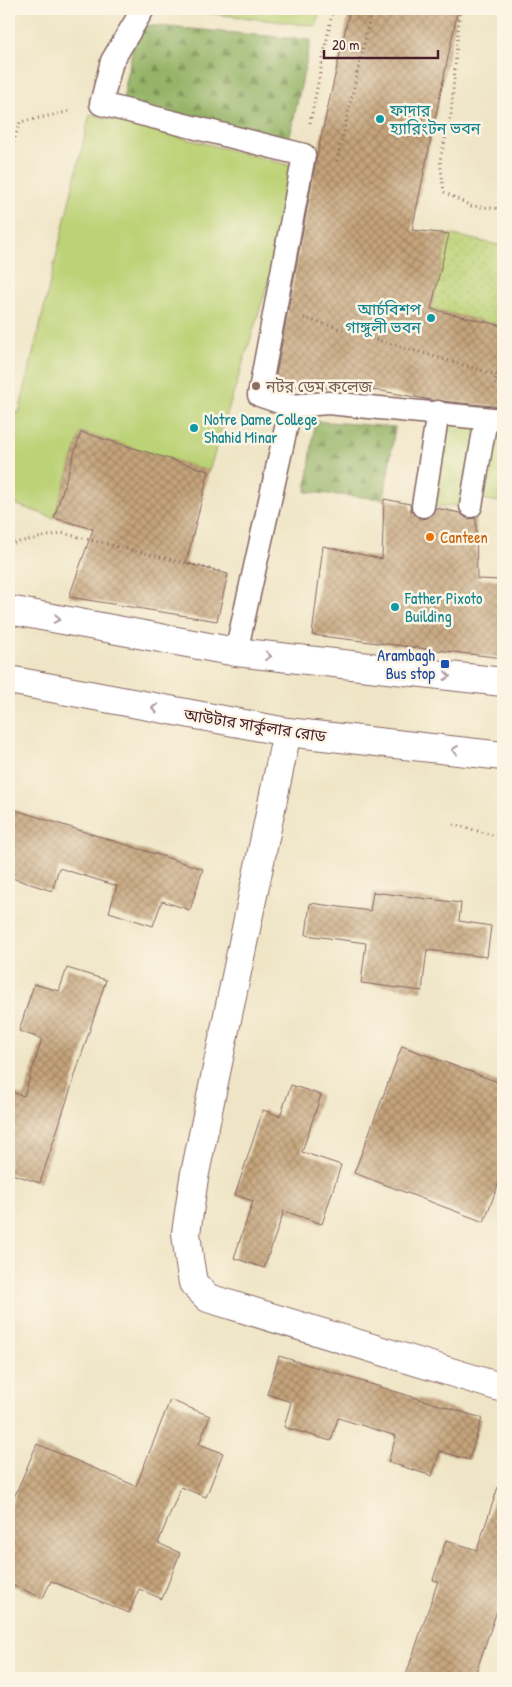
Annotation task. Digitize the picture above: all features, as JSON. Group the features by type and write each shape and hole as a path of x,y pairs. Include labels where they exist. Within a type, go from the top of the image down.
{"main road":[{"path":"9,610 236,652 503,682"},
{"name":"আউটার সার্কুলার রোড","path":"9,680 287,732 503,756"},
{"path":"287,732 194,1178 186,1233 193,1283 208,1298 503,1388"}],"lane":[{"path":"143,9 112,61 102,104 304,155 259,395 291,406 328,403 438,412 495,420 471,506"},
{"path":"236,652 291,406"},
{"path":"422,506 438,412"}],"path":[{"path":"304,155 333,9"},
{"path":"336,163 372,9"},
{"path":"460,9 451,114 440,160 444,192 471,206 503,209"},
{"path":"9,157 20,122 102,104"},
{"path":"301,318 498,375 495,420"},
{"path":"9,544 62,533 252,579"},
{"path":"453,824 503,838"}],"green space":[{"path":"174,9 320,9 316,26"},
{"path":"137,24 311,40 287,150 123,100"},
{"path":"90,114 304,169 209,471 81,432 54,518 9,502 9,410 19,413"},
{"path":"449,234 503,246 503,326 431,309"},
{"path":"438,412 503,421 503,503 473,497 471,506 423,506"},
{"path":"315,421 395,427 384,499 306,492"}],"building":[{"name":"ফাদার হ্যারিংটন ভবন","path":"350,9 458,9 412,230 449,234 431,309 503,326 503,407 431,400 382,391 274,385 317,155"},
{"path":"81,432 209,471 186,563 228,574 217,621 69,597 93,529 54,518"},
{"name":"Father Pixoto Building","path":"384,499 410,504 411,511 420,519 428,518 436,508 460,513 468,519 476,518 477,579 503,580 503,658 312,635 323,546 382,559"},
{"path":"9,808 203,869 190,910 162,901 153,926 109,912 117,886 59,868 52,891 9,877"},
{"path":"373,892 461,903 459,921 491,926 487,957 427,950 422,991 361,983 366,943 306,935 310,903 370,911"},
{"path":"67,968 106,980 40,1183 9,1173 9,1091 24,1096 42,1039 19,1031 34,984 59,991"},
{"path":"402,1046 503,1084 503,1172 484,1222 354,1173"},
{"path":"291,1085 321,1095 302,1152 341,1165 322,1224 284,1211 264,1268 234,1258 253,1201 235,1195 263,1110 280,1116"},
{"path":"279,1356 482,1418 469,1460 440,1451 432,1476 388,1462 396,1436 338,1418 331,1441 284,1427 291,1402 267,1394"},
{"path":"170,1400 210,1416 199,1444 223,1453 206,1497 181,1487 158,1543 180,1553 162,1599 139,1589 129,1613 51,1581 43,1598 9,1584 9,1509 37,1444 136,1486"},
{"path":"498,1487 503,1488 503,1593 474,1678 405,1678 438,1581 433,1580 446,1540 477,1550"}],"place":[{"name":"ফাদার হ্যারিংটন ভবন","path":"380,119"},
{"name":"আর্চবিশপ গাঙ্গুলী ভবন","path":"431,318"},
{"name":"নটর ডেম কলেজ","path":"256,386"},
{"name":"Notre Dame College Shahid Minar","path":"194,428"},
{"name":"Canteen","path":"430,537"},
{"name":"Father Pixoto Building","path":"395,607"},
{"name":"Arambagh Bus stop","path":"445,664"}]}
